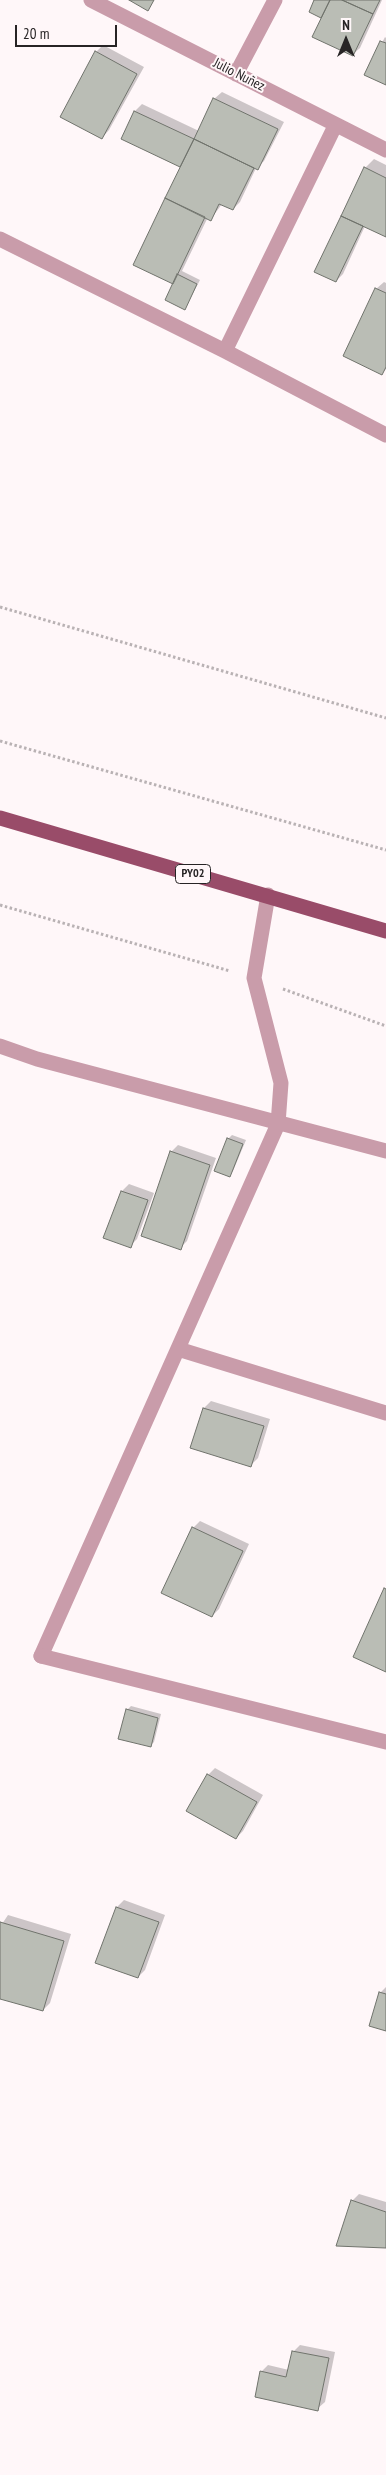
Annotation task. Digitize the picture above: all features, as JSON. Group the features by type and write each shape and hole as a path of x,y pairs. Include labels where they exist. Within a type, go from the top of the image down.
{"main road":[{"name":"PY02","path":"0,818 386,931"}],"street":[{"name":"Julio Nuñez","path":"91,0 335,126 386,150"},
{"path":"236,74 275,0"},
{"path":"225,351 335,126"},
{"path":"0,239 225,351 386,435"},
{"path":"268,895 254,978 281,1082 278,1124 41,1656 386,1742"},
{"path":"0,1046 37,1059 386,1151"},
{"path":"178,1349 386,1414"}],"path":[{"path":"0,608 386,718"},
{"path":"0,741 386,850"},
{"path":"0,905 254,978 386,1026"}],"building":[{"path":"129,0 154,0 148,11"},
{"path":"314,0 330,0 321,18 309,12"},
{"path":"330,0 342,0 373,14 353,56 312,37"},
{"path":"342,0 380,0 373,14"},
{"path":"380,41 386,43 386,85 364,75"},
{"path":"95,51 137,74 102,139 60,117"},
{"path":"213,98 278,129 258,170 194,139"},
{"path":"134,111 194,139 180,167 121,139"},
{"path":"194,139 254,168 233,210 219,204 211,221 165,198"},
{"path":"364,167 386,178 386,237 341,216"},
{"path":"165,198 205,217 173,284 133,265"},
{"path":"341,216 363,226 336,282 314,272"},
{"path":"177,274 197,284 185,310 165,300"},
{"path":"375,288 386,293 386,367 382,375 343,356"},
{"path":"227,1138 243,1144 230,1177 214,1171"},
{"path":"170,1151 210,1165 181,1250 141,1236"},
{"path":"121,1191 148,1200 131,1248 103,1238"},
{"path":"203,1408 264,1426 251,1467 190,1448"},
{"path":"192,1527 243,1551 212,1617 161,1593"},
{"path":"384,1588 386,1589 386,1672 353,1657"},
{"path":"126,1709 158,1718 151,1747 118,1739"},
{"path":"207,1774 257,1802 236,1839 186,1811"},
{"path":"116,1907 159,1922 138,1978 95,1963"},
{"path":"0,1922 64,1941 43,2011 0,1999"},
{"path":"379,1992 386,1994 386,2031 369,2026"},
{"path":"351,2200 386,2212 386,2248 336,2246"},
{"path":"292,2351 329,2358 318,2411 255,2397 260,2371 286,2377"}]}
